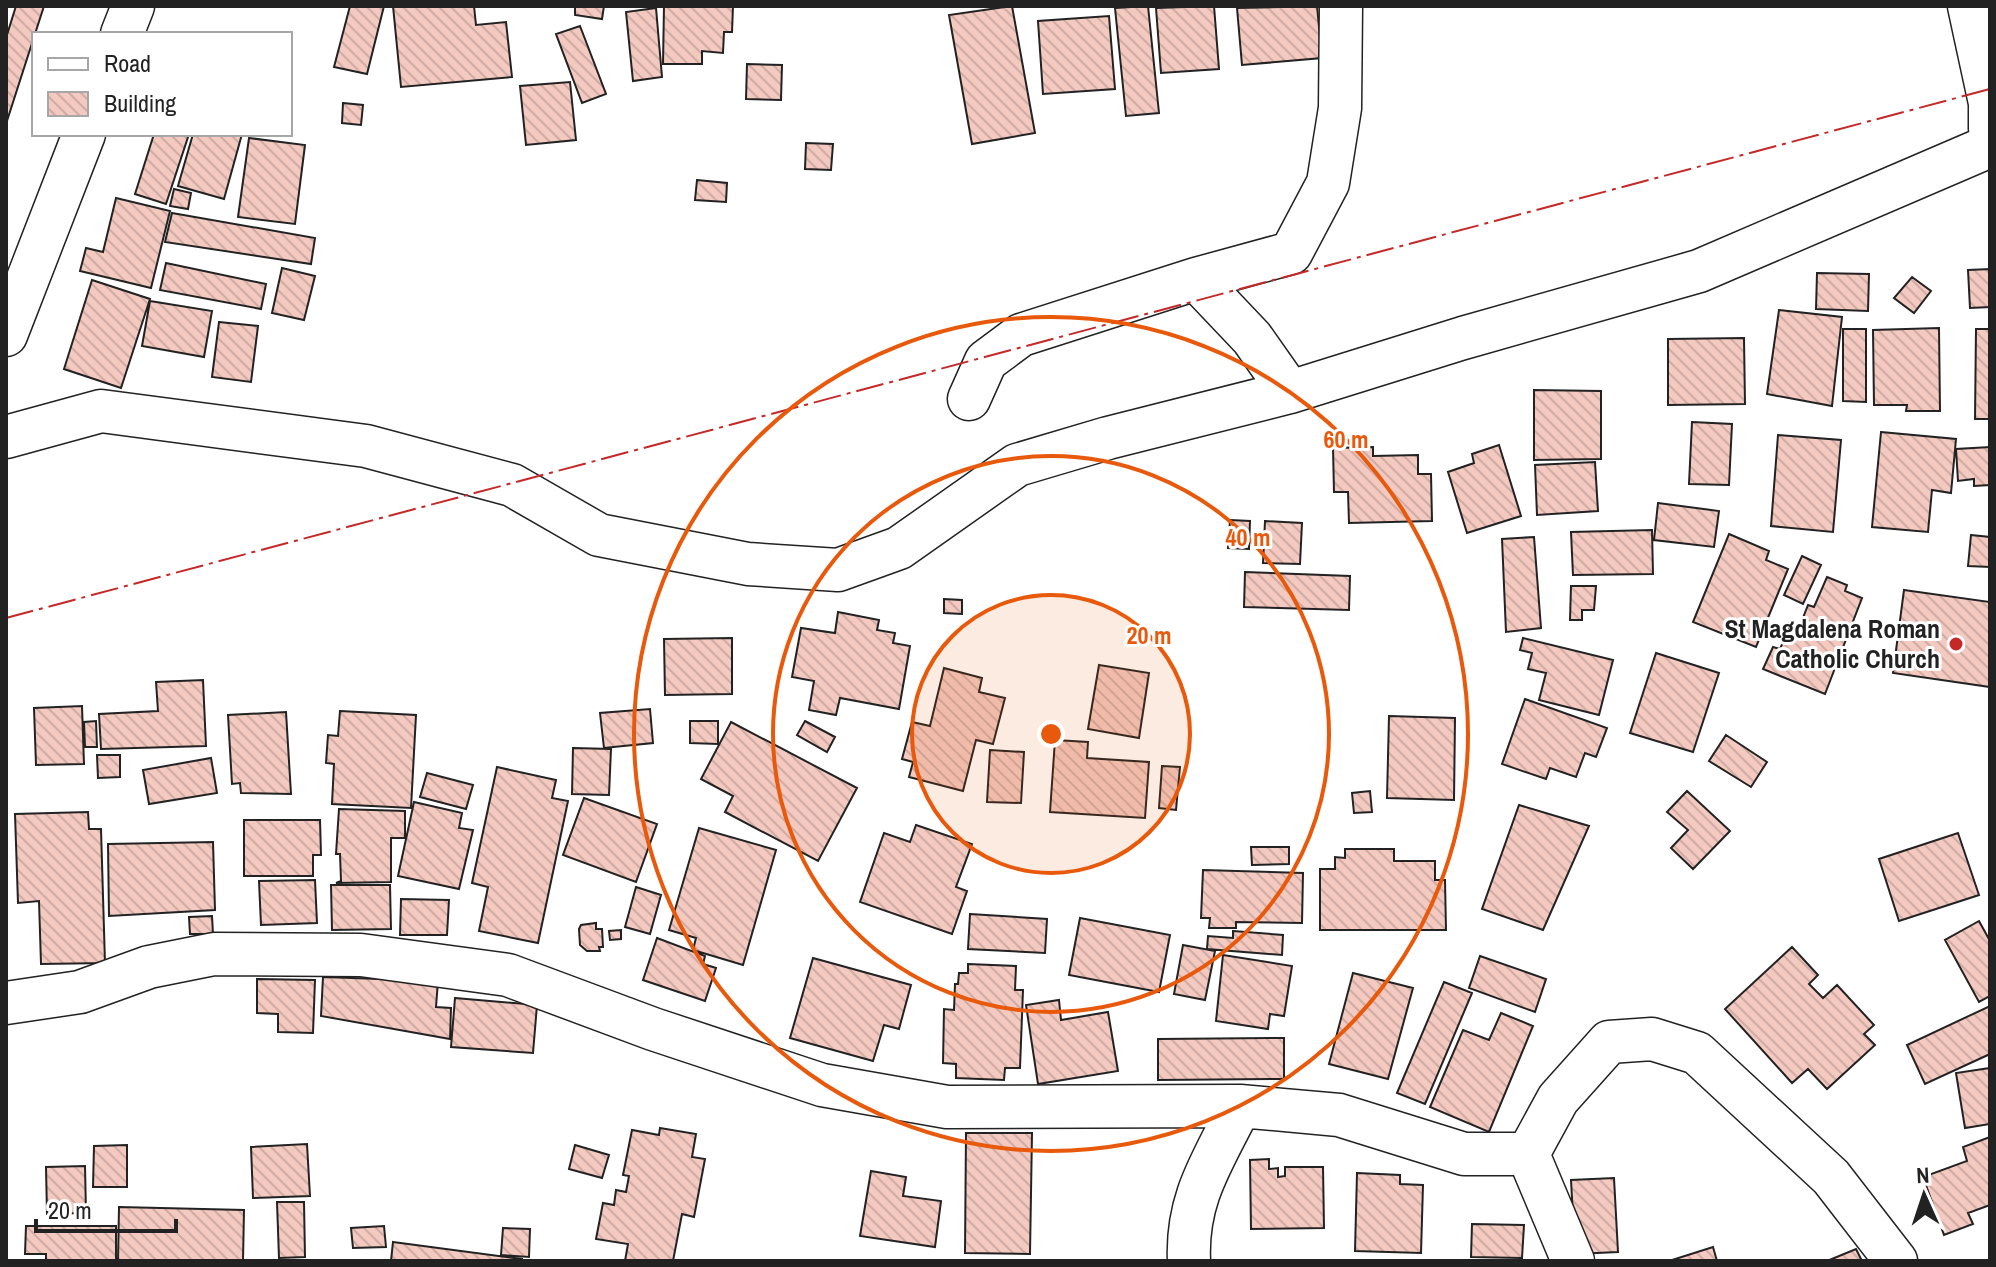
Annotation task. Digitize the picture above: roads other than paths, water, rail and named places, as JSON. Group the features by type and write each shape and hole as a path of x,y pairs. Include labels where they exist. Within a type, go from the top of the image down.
{"street":[{"path":"123,32 133,6"},
{"path":"969,399 986,361 1021,335 1196,279 1291,253 1328,183 1340,108 1341,6"},
{"path":"1969,6 1990,103 1990,129"},
{"path":"6,335 83,136"},
{"path":"6,437 101,411 366,446 512,485 599,535 748,564 838,570 899,548 1017,465 1108,438 1290,392 1463,338 1699,271 1990,146"},
{"path":"1196,279 1252,338 1290,392"},
{"path":"6,1003 80,992 149,967 214,954 361,955 508,975 653,1029 822,1085 947,1107 1240,1106 1339,1115 1464,1154 1528,1154"},
{"path":"1528,1154 1558,1099 1609,1042 1652,1039 1697,1053 1831,1177 1896,1261"},
{"path":"1189,1261 1187,1228 1194,1199 1240,1106"},
{"path":"1528,1154 1573,1261"}],"place":[{"name":"St Magdalena Roman Catholic Church","path":"1956,644"}]}
